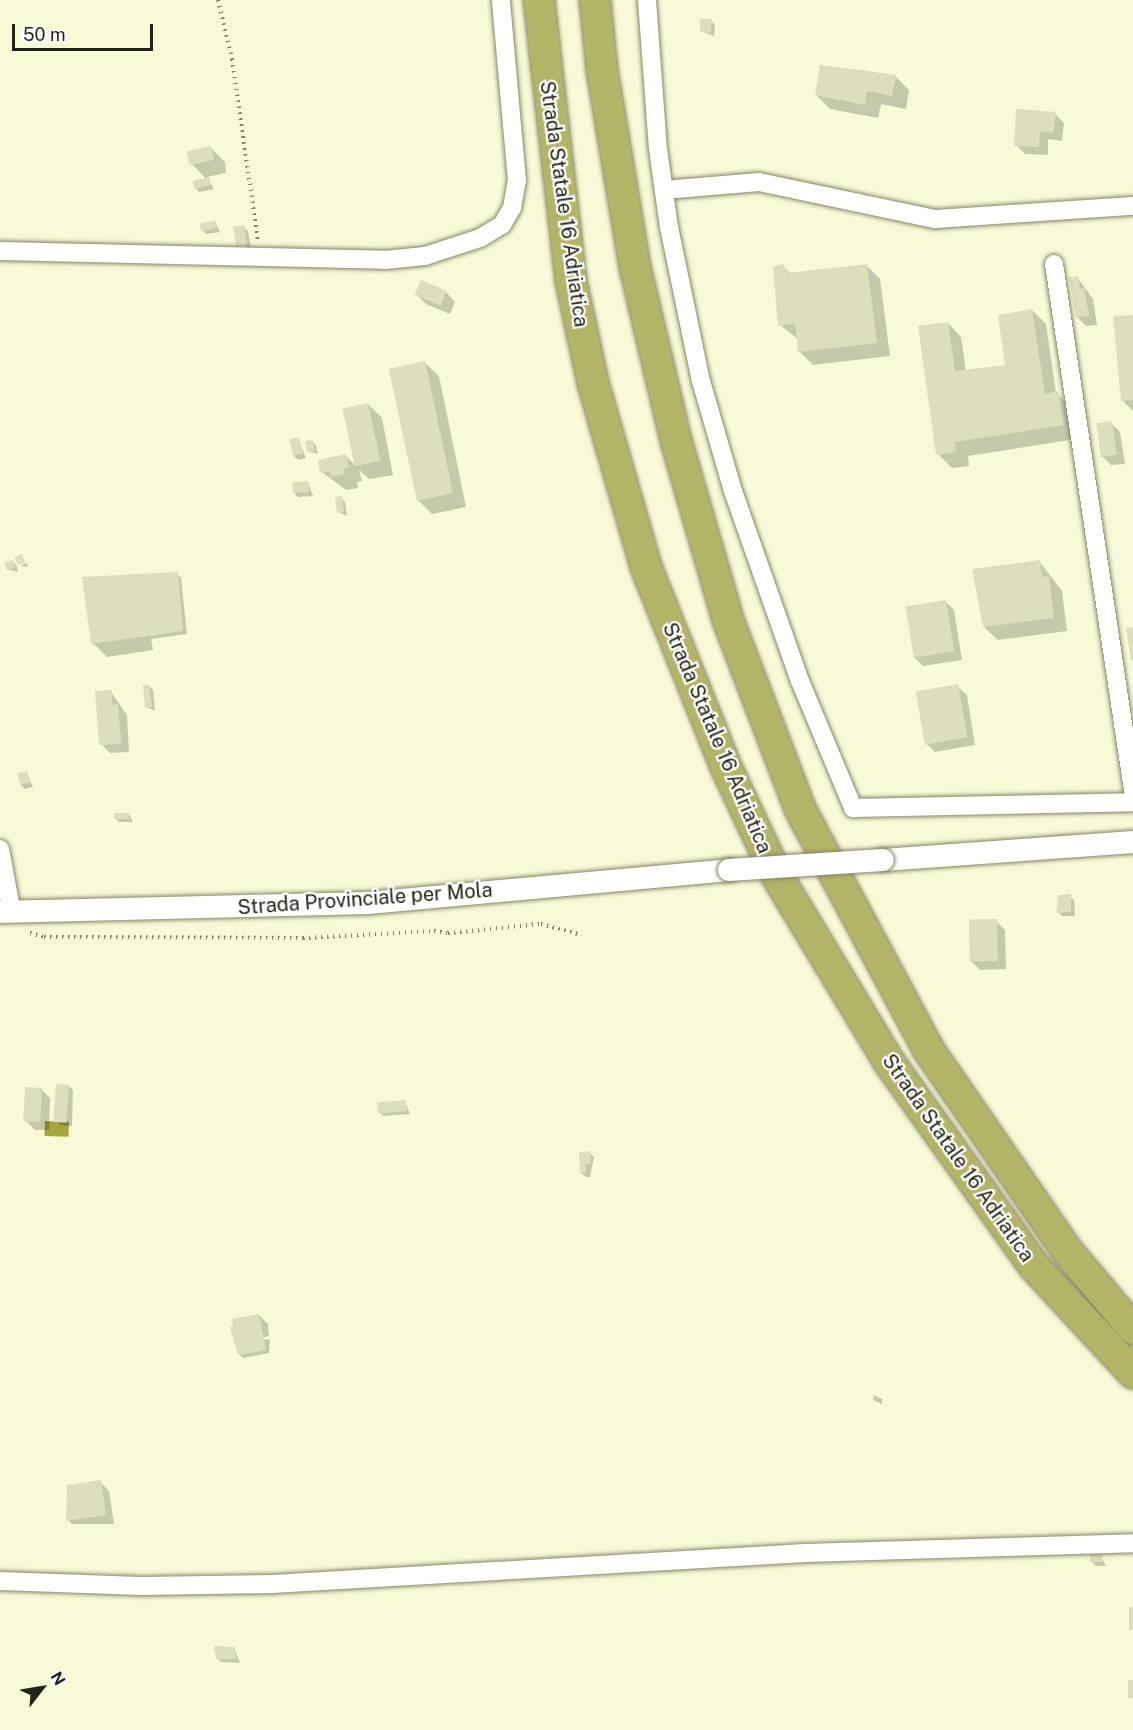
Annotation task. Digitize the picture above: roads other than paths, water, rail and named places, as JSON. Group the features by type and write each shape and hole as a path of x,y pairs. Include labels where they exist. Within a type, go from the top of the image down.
{"highway":[{"name":"Strada Statale 16 Adriatica","path":"539,0 571,281 593,383 646,567 720,754 777,876 889,1062 1034,1266 1133,1373"},
{"name":"Strada Statale 16 Adriatica","path":"595,0 602,70 635,267 677,444 728,620 800,809 928,1049 1068,1252 1133,1329"}],"street":[{"path":"0,251 385,260 425,256 480,238 502,225 512,208 517,181 501,0"},
{"path":"647,0 664,190 701,381 733,491 800,681 853,808 1133,802"},
{"path":"664,190 759,182 935,219 1133,206"},
{"path":"1054,264 1133,790"},
{"name":"Strada Provinciale per Mola","path":"6,912 368,903 729,870 1133,842"},
{"path":"0,849 6,912"},
{"path":"0,1581 141,1586 272,1584 806,1553 1133,1543"}]}
